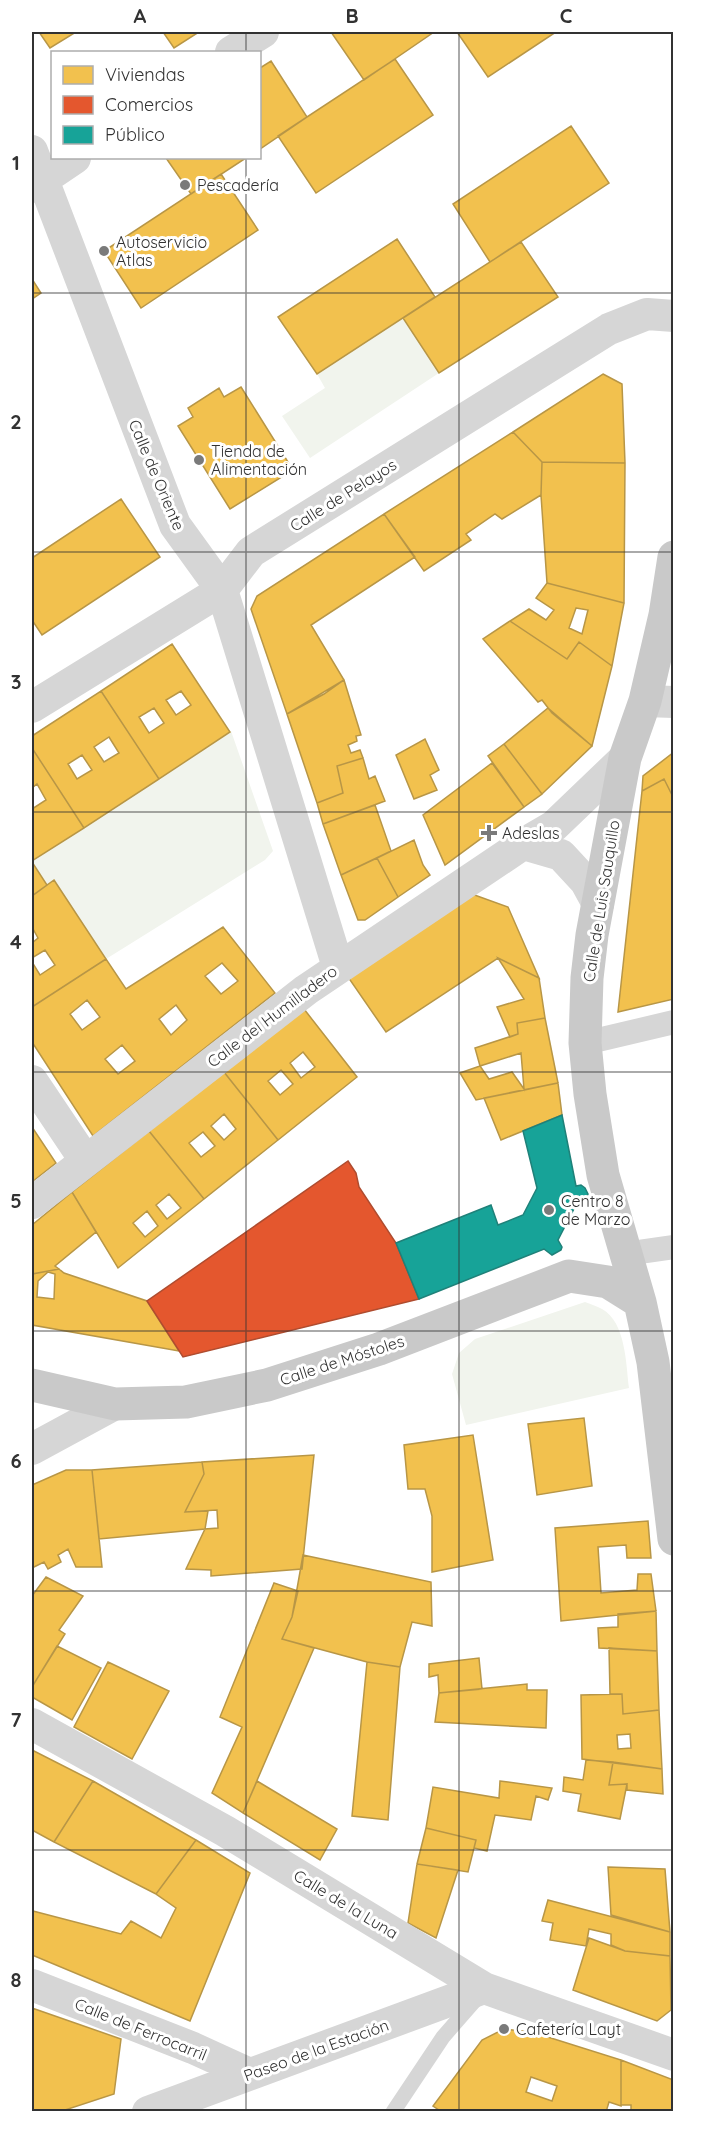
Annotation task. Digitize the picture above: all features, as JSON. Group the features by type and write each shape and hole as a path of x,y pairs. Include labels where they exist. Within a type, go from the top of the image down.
{"main road":[{"name":"Calle de Luis Sauquillo","path":"674,557 665,615 659,701 625,758 598,904 587,978 585,1043 590,1094 603,1175 640,1302 653,1362 666,1401 674,1539"},
{"name":"Calle de Móstoles","path":"32,1385 115,1404 186,1402 267,1385 398,1342 569,1276 608,1282 640,1302"}],"street":[{"path":"233,51 262,32"},
{"name":"Calle de Oriente","path":"32,151 37,184 175,525 222,590 338,967"},
{"path":"37,184 74,159"},
{"name":"Calle de Pelayos","path":"32,707 222,590 251,552 609,329 647,315 674,316"},
{"name":"Calle del Humilladero","path":"32,1203 200,1071 338,967 523,844 554,826 625,758"},
{"path":"523,844 561,855 586,882 598,904"},
{"path":"585,1043 674,1022"},
{"path":"32,1081 85,1160"},
{"path":"625,1254 674,1246"},
{"path":"32,1449 115,1404"},
{"name":"Calle de la Luna","path":"32,1724 225,1831 484,1988 674,2055"},
{"name":"Calle de Ferrocarril","path":"32,1985 193,2048 250,2074"},
{"name":"Paseo de la Estación","path":"148,2112 484,1988"}],"lane":[{"path":"393,2112 443,2037 484,1988"}],"shaded area":[{"path":"403,318 439,373 310,458 282,416 325,388 317,374"},
{"path":"231,731 273,851 265,860 106,959 47,885 32,861"},
{"path":"585,1302 602,1309 616,1324 623,1345 629,1388 466,1425 452,1374 459,1353 475,1339"}],"building: Viviendas":[{"path":"39,32 76,32 50,48"},
{"path":"163,32 199,32 174,48"},
{"path":"331,32 434,32 364,80"},
{"path":"457,32 556,32 488,77"},
{"path":"395,59 433,115 316,193 278,136"},
{"path":"271,61 307,117 261,148 261,67"},
{"path":"571,126 609,183 490,262 453,204"},
{"path":"167,159 244,159 191,194"},
{"path":"221,174 258,230 141,308 104,251"},
{"path":"397,239 435,297 317,374 278,317"},
{"path":"521,242 558,297 439,373 403,318"},
{"path":"32,279 41,293 32,299"},
{"path":"603,374 622,384 625,463 542,462 513,432"},
{"path":"241,387 293,470 230,509 178,426 193,417 188,408 219,388 224,397"},
{"path":"513,432 542,462 541,495 502,519 495,514 466,534 471,540 424,571 384,514"},
{"path":"542,462 625,463 624,603 547,583 541,495"},
{"path":"121,499 160,557 42,635 32,620 32,558"},
{"path":"384,514 415,557 311,625 344,680 287,714 251,609 257,596"},
{"path":"547,583 624,603 612,666 579,642 567,659 510,621 529,609 546,620 554,610 536,598","holes":["576,608 588,610 582,634 569,628"]},
{"path":"510,621 567,659 579,642 612,666 592,746 552,713 542,700 538,702 483,639"},
{"path":"172,644 230,732 159,779 101,691","holes":["181,691 191,705 176,715 166,700","154,708 164,723 149,733 139,717"]},
{"path":"344,680 361,735 356,736 357,741 348,745 351,753 360,750 363,758 337,766 343,793 317,803 287,714"},
{"path":"101,691 159,779 84,828 32,748 32,736","holes":["109,737 119,753 104,762 94,747","82,755 92,770 77,779 68,764"]},
{"path":"548,708 592,746 542,794 504,744"},
{"path":"425,739 439,770 430,775 437,790 414,799 396,755"},
{"path":"504,744 542,794 524,807 488,756"},
{"path":"32,748 84,828 32,861 32,809 46,800 37,784 32,788"},
{"path":"674,752 674,799 664,779 642,791 643,776"},
{"path":"363,758 369,779 375,776 385,801 323,824 317,803 343,793 337,766"},
{"path":"492,763 524,807 445,865 423,815"},
{"path":"664,779 674,799 674,999 618,1012 642,791"},
{"path":"375,805 391,851 341,875 323,824"},
{"path":"414,840 423,865 430,875 398,897 377,858"},
{"path":"377,858 398,897 365,920 358,920 341,875"},
{"path":"32,862 47,885 32,896"},
{"path":"54,880 106,959 32,1007 32,962 40,975 55,965 45,950 32,958 32,943 38,938 32,927 32,896"},
{"path":"469,893 508,907 539,978 498,958 386,1032 348,977"},
{"path":"223,927 275,993 93,1136 32,1042 32,1007 106,959 126,989","holes":["222,963 238,981 221,994 205,976","87,1000 100,1017 82,1030 70,1014","176,1005 187,1020 171,1035 159,1019","122,1045 135,1061 118,1074 105,1059"]},
{"path":"498,958 539,978 545,1018 517,1023 518,1034 510,1037 497,1007 524,999"},
{"path":"304,1009 357,1077 278,1140 224,1072","holes":["303,1052 315,1067 301,1078 290,1063","281,1070 293,1084 280,1095 268,1081"]},
{"path":"545,1018 558,1083 476,1100 460,1073 480,1066 475,1048 518,1034 517,1023","holes":["521,1053 524,1089 512,1072 489,1079 480,1066"]},
{"path":"224,1072 278,1140 204,1199 149,1131","holes":["224,1114 236,1129 224,1140 211,1126","203,1132 215,1146 201,1157 189,1143"]},
{"path":"558,1083 562,1115 501,1140 484,1098"},
{"path":"32,1127 56,1163 32,1182"},
{"path":"149,1131 204,1199 118,1268 72,1192","holes":["169,1194 181,1208 167,1219 156,1205","147,1211 158,1226 145,1237 133,1223"]},
{"path":"72,1192 96,1232 55,1266 59,1269 32,1274 32,1225"},
{"path":"59,1269 64,1273 147,1301 179,1351 32,1325 32,1274","holes":["48,1272 55,1274 54,1299 37,1297 38,1281"]},
{"path":"584,1418 592,1486 537,1495 528,1424"},
{"path":"473,1435 493,1560 432,1572 432,1516 425,1489 408,1489 404,1445"},
{"path":"314,1455 302,1569 211,1576 211,1570 186,1569 205,1529 218,1528 217,1510 185,1512 204,1474 202,1462"},
{"path":"202,1462 204,1474 185,1512 208,1511 205,1529 99,1539 92,1470"},
{"path":"66,1470 92,1470 102,1567 76,1567 68,1549 58,1555 61,1562 48,1569 44,1562 32,1568 32,1485"},
{"path":"648,1521 651,1558 627,1558 626,1545 598,1547 601,1593 637,1590 638,1574 651,1574 656,1611 561,1621 555,1528"},
{"path":"303,1555 431,1582 432,1626 412,1622 400,1667 367,1662 282,1639 292,1617"},
{"path":"46,1577 83,1596 59,1630 65,1634 32,1687 32,1596"},
{"path":"274,1583 298,1591 292,1617 282,1639 314,1648 243,1813 212,1793 242,1727 220,1717"},
{"path":"656,1611 657,1651 599,1648 598,1628 618,1627 618,1614"},
{"path":"57,1646 101,1668 72,1720 32,1697 32,1687"},
{"path":"609,1648 657,1651 659,1710 623,1714 622,1694 610,1694"},
{"path":"479,1658 482,1689 439,1693 438,1675 429,1677 429,1664"},
{"path":"108,1662 169,1691 132,1759 74,1727"},
{"path":"367,1662 400,1667 388,1820 352,1816"},
{"path":"527,1684 527,1690 547,1690 546,1728 435,1722 439,1693"},
{"path":"622,1694 623,1714 659,1710 662,1769 582,1759 581,1695","holes":["630,1734 631,1748 618,1749 617,1735"]},
{"path":"32,1750 93,1781 54,1842 32,1830"},
{"path":"586,1760 613,1762 609,1785 627,1784 620,1819 578,1811 581,1794 563,1791 564,1777 583,1780"},
{"path":"613,1762 662,1769 663,1794 627,1790 627,1784 609,1785"},
{"path":"93,1781 196,1840 156,1894 54,1842"},
{"path":"257,1781 337,1829 320,1860 243,1813"},
{"path":"500,1781 552,1788 548,1800 536,1796 531,1820 495,1815 487,1851 474,1848 476,1840 426,1828 433,1787 499,1798"},
{"path":"426,1828 476,1840 468,1872 417,1864"},
{"path":"196,1840 250,1873 190,2021 32,1955 33,1911 121,1934 131,1921 161,1938 176,1908 156,1894"},
{"path":"417,1864 458,1870 436,1938 408,1923"},
{"path":"608,1867 665,1869 670,1932 611,1915"},
{"path":"548,1900 670,1932 670,1956 625,1951 611,1945 611,1934 589,1929 586,1946 550,1940 553,1923 542,1921"},
{"path":"589,1938 625,1951 670,1956 671,2010 657,2021 573,1990"},
{"path":"32,2008 121,2039 114,2094 59,2112 32,2112"},
{"path":"504,2029 532,2032 621,2060 621,2106 609,2102 606,2112 442,2112 433,2106 482,2040","holes":["531,2077 557,2086 552,2101 526,2092"]},
{"path":"621,2060 671,2079 674,2083 674,2112 631,2112 631,2105 621,2105"}],"building: Comercios":[{"path":"348,1161 356,1173 359,1187 396,1243 419,1299 183,1357 147,1301"}],"building: Público":[{"name":"Centro 8 de Marzo","path":"562,1115 576,1186 581,1185 588,1194 582,1203 577,1203 558,1240 562,1247 561,1250 552,1255 544,1249 419,1299 396,1243 491,1205 498,1225 523,1215 537,1188 523,1131"}],"place":[{"name":"Pescadería","path":"185,185"},
{"name":"Autoservicio Atlas","path":"104,251"},
{"name":"Tienda de Alimentación","path":"199,460"},
{"name":"Adeslas","path":"489,833"},
{"name":"Centro 8 de Marzo","path":"549,1210"},
{"name":"Cafetería Layt","path":"504,2029"}]}
